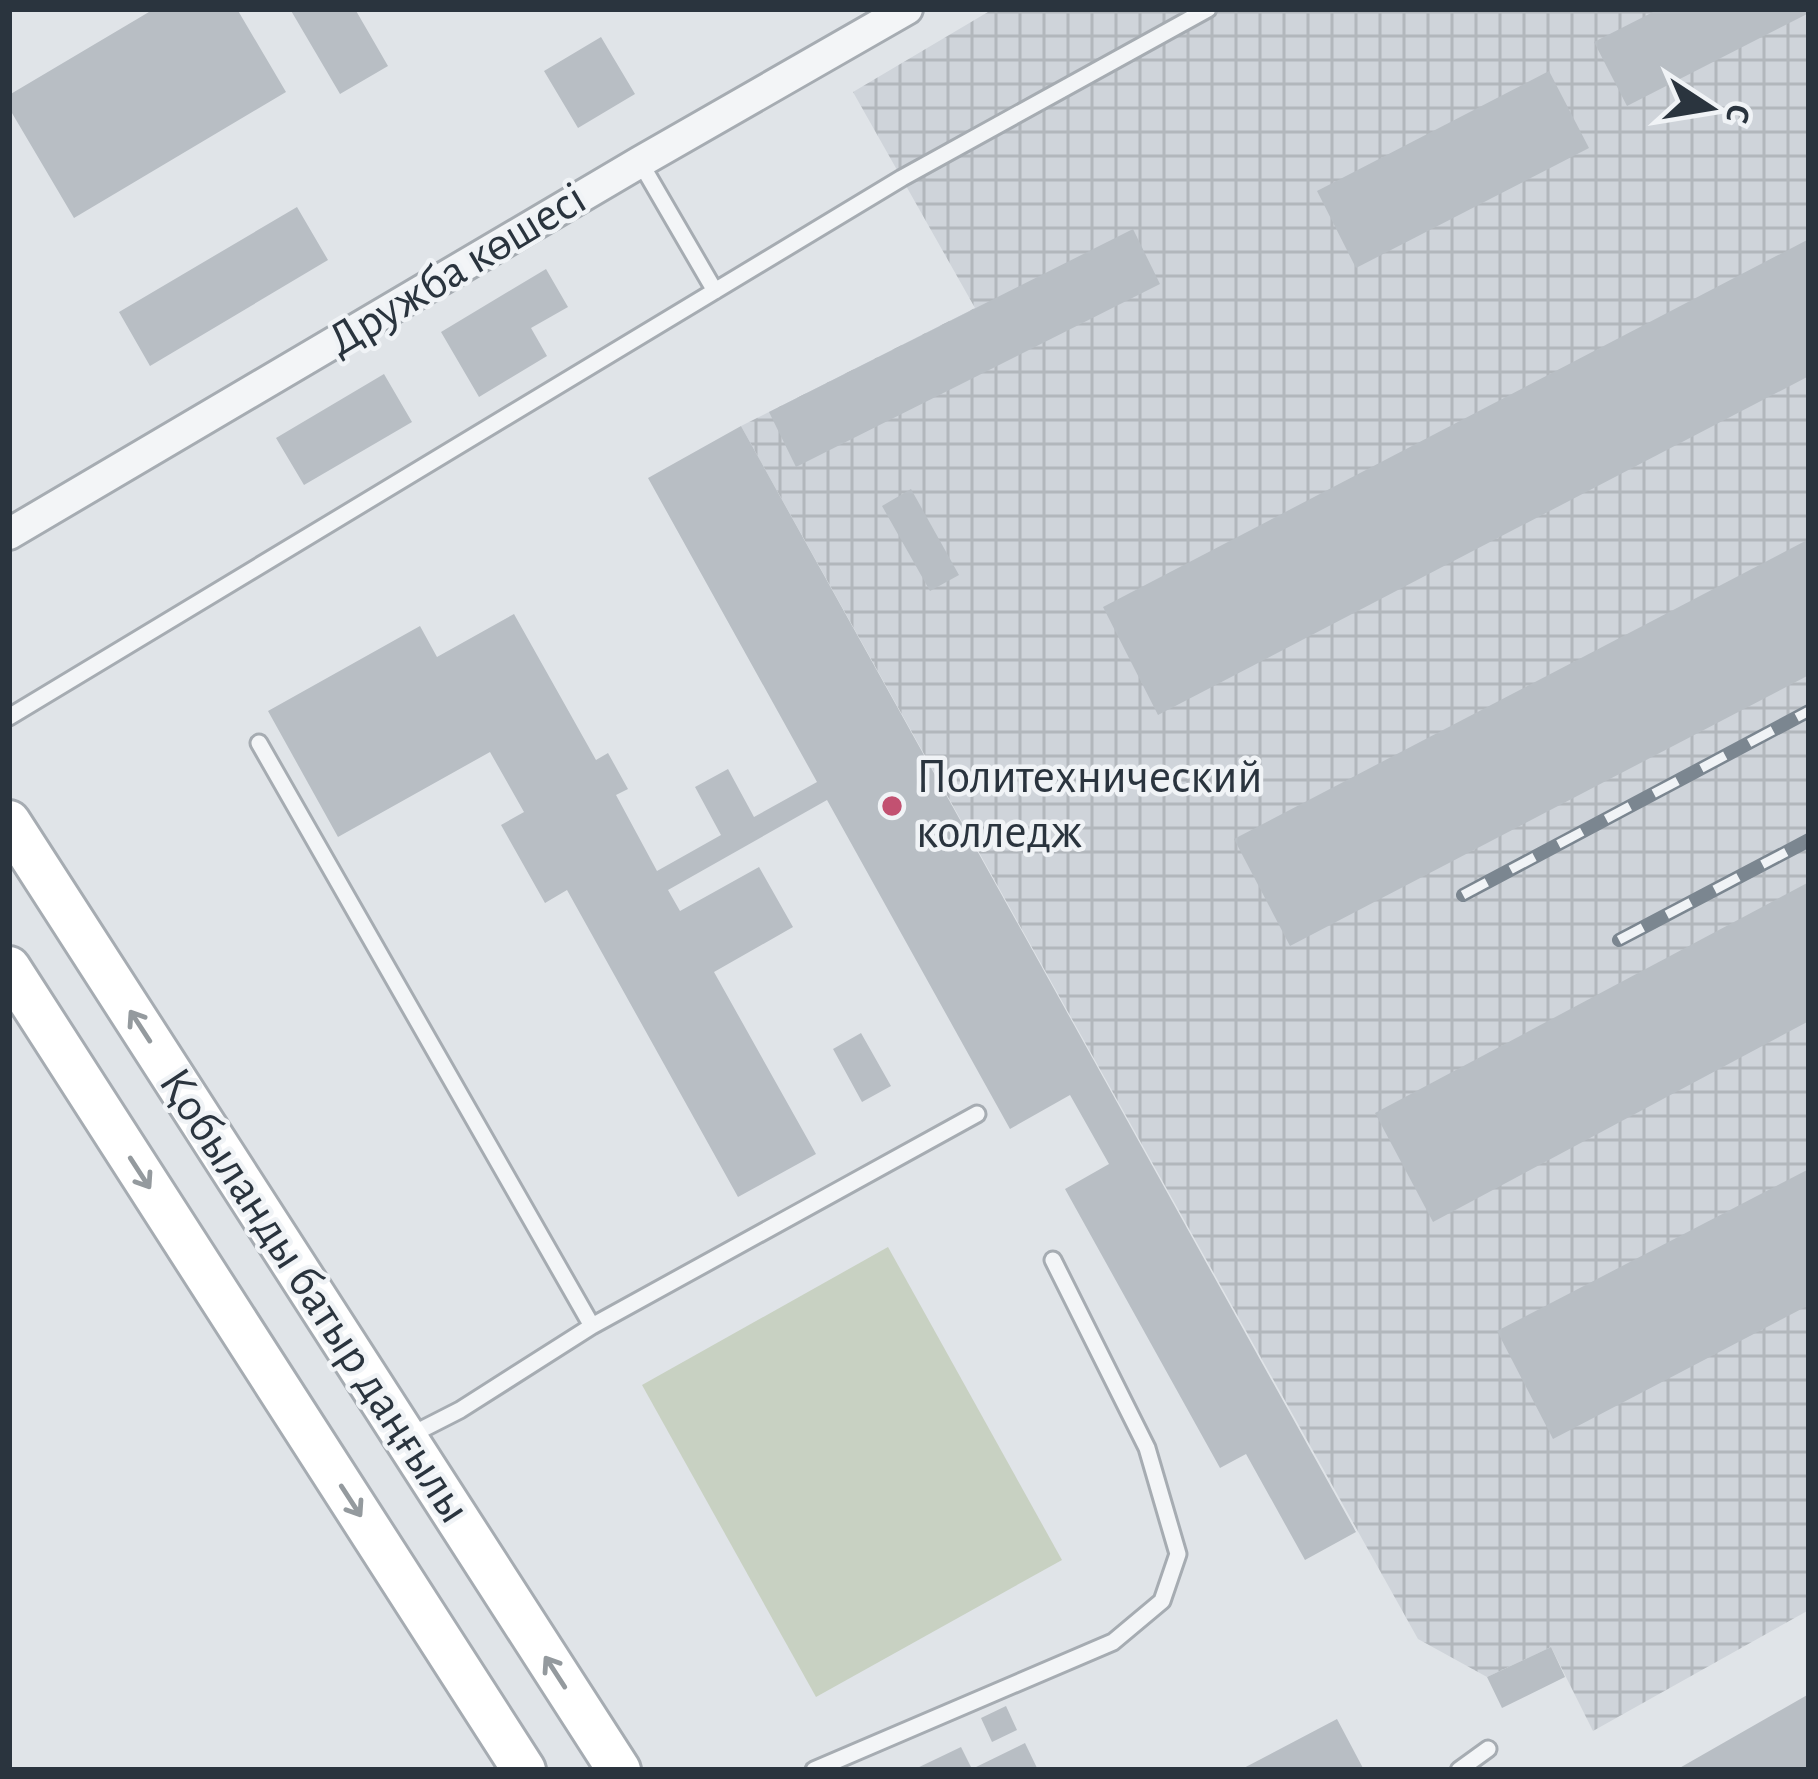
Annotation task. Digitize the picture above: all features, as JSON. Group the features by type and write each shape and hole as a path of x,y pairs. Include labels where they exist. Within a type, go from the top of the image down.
{"main road":[{"name":"Қобыланды батыр даңғылы","path":"9,822 619,1770"},
{"name":"Қобыланды батыр даңғылы","path":"9,968 524,1770"}],"street":[{"name":"Дружба көшесі","path":"9,534 907,9"}],"lane":[{"path":"9,717 902,178 1208,9"},
{"path":"640,161 715,291"},
{"path":"259,743 592,1326"},
{"path":"405,1438 460,1410 592,1326 977,1114"},
{"path":"814,1770 1113,1642 1162,1601 1178,1554 1148,1448 1053,1260"},
{"path":"1459,1770 1488,1749"}],"shaded area":[{"path":"993,9 1809,9 1809,1610 1593,1731 1551,1647 1487,1677 1418,1639 741,426 975,308 853,92"}],"green space":[{"path":"888,1247 1062,1560 816,1697 642,1385"}],"building":[{"path":"154,9 237,9 286,92 74,218 9,108 9,95"},
{"path":"290,9 355,9 388,66 340,94"},
{"path":"1659,9 1809,9 1809,13 1627,106 1594,42"},
{"path":"601,37 635,94 578,128 544,71"},
{"path":"1549,71 1589,148 1356,268 1317,191"},
{"path":"297,207 328,260 150,366 119,312"},
{"path":"1133,229 1160,284 796,467 769,412"},
{"path":"1809,239 1809,376 1158,715 1103,607"},
{"path":"546,269 568,307 531,328 547,356 479,397 441,332"},
{"path":"384,374 412,422 304,485 276,438"},
{"name":"Политехнический колледж","path":"741,426 1356,1532 1305,1560 1246,1454 1220,1468 1065,1189 1109,1164 1070,1095 1010,1129 827,800 668,890 680,911 759,867 793,927 714,972 816,1154 738,1197 567,890 545,903 501,825 524,812 490,752 338,837 268,711 420,626 437,657 514,614 596,760 608,753 628,789 616,795 657,871 721,835 695,787 728,769 754,817 817,782 648,478"},
{"path":"911,489 959,575 930,591 882,506"},
{"path":"1809,539 1809,675 1290,946 1234,839"},
{"path":"1809,882 1809,1021 1433,1222 1375,1113"},
{"path":"861,1033 891,1086 862,1102 833,1049"},
{"path":"1809,1169 1809,1305 1553,1439 1497,1331"},
{"path":"1551,1647 1565,1677 1502,1708 1487,1677"},
{"path":"1809,1694 1809,1770 1676,1770"},
{"path":"1006,1706 1017,1730 992,1742 981,1718"},
{"path":"1337,1719 1364,1770 1240,1770"},
{"path":"1025,1743 1038,1770 913,1770 961,1747 972,1769"}],"railway":[{"path":"1463,895 1809,711"},
{"path":"1619,940 1809,840"}],"place":[{"name":"Политехнический колледж","path":"892,806"}]}
